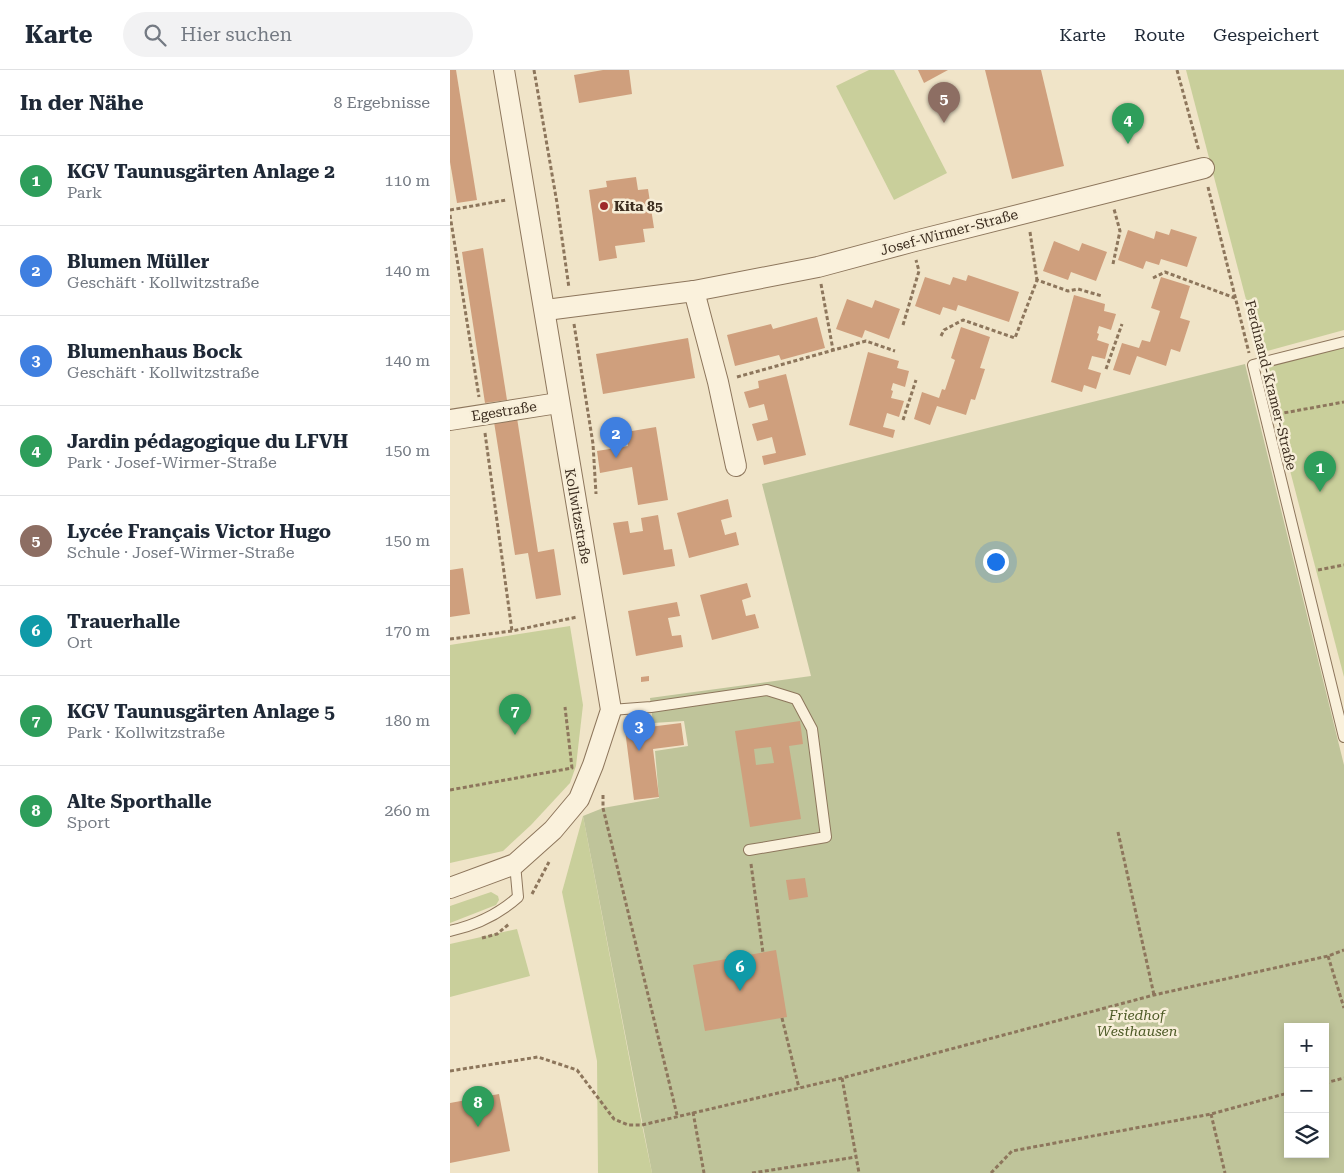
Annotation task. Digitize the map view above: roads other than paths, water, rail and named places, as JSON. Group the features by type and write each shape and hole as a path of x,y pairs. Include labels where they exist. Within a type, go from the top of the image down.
{"street":[{"name":"Kollwitzstraße","path":"450,888 515,864 553,830 578,799 594,765 610,710 558,403 546,310 504,70"},
{"name":"Josef-Wirmer-Straße","path":"546,310 694,292 818,267 1204,168"},
{"path":"694,292 718,382 736,466"},
{"name":"Egestraße","path":"450,420 558,403"}],"lane":[{"name":"Ferdinand-Kramer-Straße","path":"1344,342 1253,365 1264,417 1344,737"},
{"path":"610,710 642,708 767,690 796,699 812,730 826,837 749,850"},
{"path":"450,931 483,921 503,910 518,896 515,864"}],"place":[{"name":"Lycée Français Victor Hugo","path":"944,123"},
{"name":"Jardin pédagogique du LFVH","path":"1128,144"},
{"name":"Kita 85","path":"604,206"},
{"name":"Blumen Müller","path":"616,458"},
{"name":"KGV Taunusgärten Anlage 2","path":"1320,492"},
{"name":"KGV Taunusgärten Anlage 5","path":"515,735"},
{"name":"Blumenhaus Bock","path":"639,751"},
{"name":"Trauerhalle","path":"740,991"},
{"name":"Alte Sporthalle","path":"478,1127"}],"park label":[{"name":"Friedhof Westhausen","path":"1137,1024"}]}
